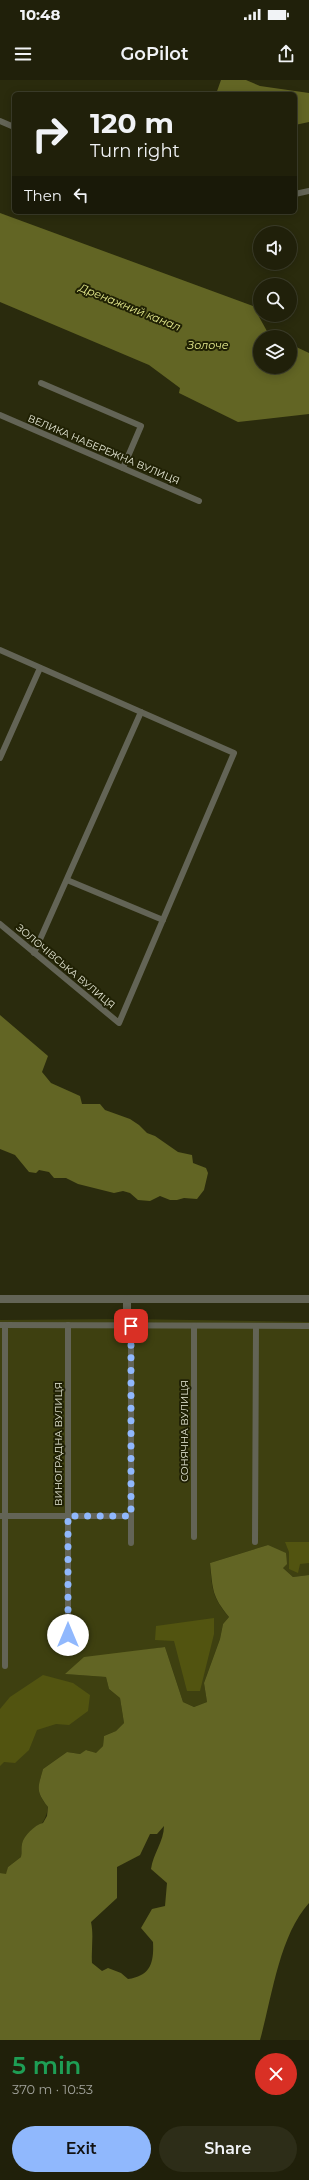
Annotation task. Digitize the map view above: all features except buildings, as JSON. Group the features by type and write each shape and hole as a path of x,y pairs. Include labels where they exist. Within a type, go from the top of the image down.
{"street":[{"path":"0,121 12,126"},
{"path":"297,194 309,191"},
{"path":"41,383 141,426 123,468"},
{"name":"ВЕЛИКА НАБЕРЕЖНА ВУЛИЦЯ","path":"0,415 199,502"},
{"path":"0,650 234,753 163,920 67,880"},
{"path":"0,758 40,668"},
{"path":"34,953 141,712"},
{"name":"ЗОЛОЧІВСЬКА ВУЛИЦЯ","path":"0,924 119,1023 163,920"},
{"path":"0,1299 309,1299"},
{"path":"128,1299 131,1542"},
{"path":"5,1666 2,1516 2,1325 309,1326"},
{"name":"ВИНОГРАДНА ВУЛИЦЯ","path":"68,1325 68,1635"},
{"name":"СОНЯЧНА ВУЛИЦЯ","path":"194,1326 194,1537"},
{"path":"255,1542 256,1326"},
{"path":"2,1516 131,1516"}],"shaded area":[{"path":"128,1319 309,1322 309,1575 293,1577 283,1568 268,1545 210,1563 211,1580 216,1598 229,1617 223,1624 220,1639 204,1683 207,1702 194,1707 183,1702 165,1647 139,1651 66,1674 106,1677 109,1689 120,1698 124,1723 116,1731 104,1736 103,1746 96,1754 87,1750 80,1754 67,1752 43,1769 39,1785 39,1793 48,1807 47,1813 39,1828 22,1844 21,1857 8,1867 7,1875 0,1873 0,1320"},
{"path":"285,1542 309,1542 309,1563 300,1564 298,1573 289,1569 289,1552"},
{"path":"214,1618 214,1634 200,1691 187,1691 174,1641 155,1640 156,1626"},
{"path":"43,1675 73,1683 90,1695 88,1711 69,1725 56,1724 37,1730 29,1750 15,1763 4,1762 0,1766 0,1709 10,1697"}],"water":[{"path":"221,80 246,80 260,86 309,93 309,122 297,125 297,92 217,92"},
{"name":"Золоче","path":"0,213 253,306 253,322 262,322 266,330 253,330 253,374 297,374 297,347 309,353 309,414 238,422 179,393 180,388 149,365 0,302"},
{"path":"0,1015 48,1056 42,1072 51,1083 80,1096 82,1104 100,1104 105,1110 130,1119 147,1133 155,1136 178,1152 192,1155 193,1163 206,1168 208,1173 204,1190 197,1199 184,1198 170,1200 160,1196 150,1201 138,1200 130,1193 123,1191 114,1193 78,1184 66,1178 54,1178 49,1172 39,1170 36,1173 29,1172 15,1155 0,1149"},
{"path":"268,1545 286,1553 287,1564 283,1568 293,1577 309,1575 309,1903 290,1932 283,1950 260,2040 0,2040 0,1873 6,1874 8,1867 21,1857 22,1844 25,1837 33,1828 43,1823 47,1816 48,1807 39,1793 39,1785 43,1769 67,1752 80,1754 86,1750 96,1753 103,1746 104,1736 116,1731 124,1723 120,1698 109,1689 106,1677 65,1674 84,1657 165,1647 183,1702 194,1707 207,1702 204,1683 220,1639 223,1624 229,1617 219,1604 214,1593 210,1563","holes":["164,1826 164,1832 151,1869 167,1883 165,1906 152,1909 141,1928 153,1942 153,1956 150,1967 142,1975 128,1979 121,1973 108,1968 102,1971 92,1963 91,1922 117,1898 117,1867 140,1855 150,1834 157,1834"]}],"route":[{"path":"68,1635 68,1516 131,1516 131,1326"}],"water label":[{"name":"Дренажний канал","path":"130,307"}]}
